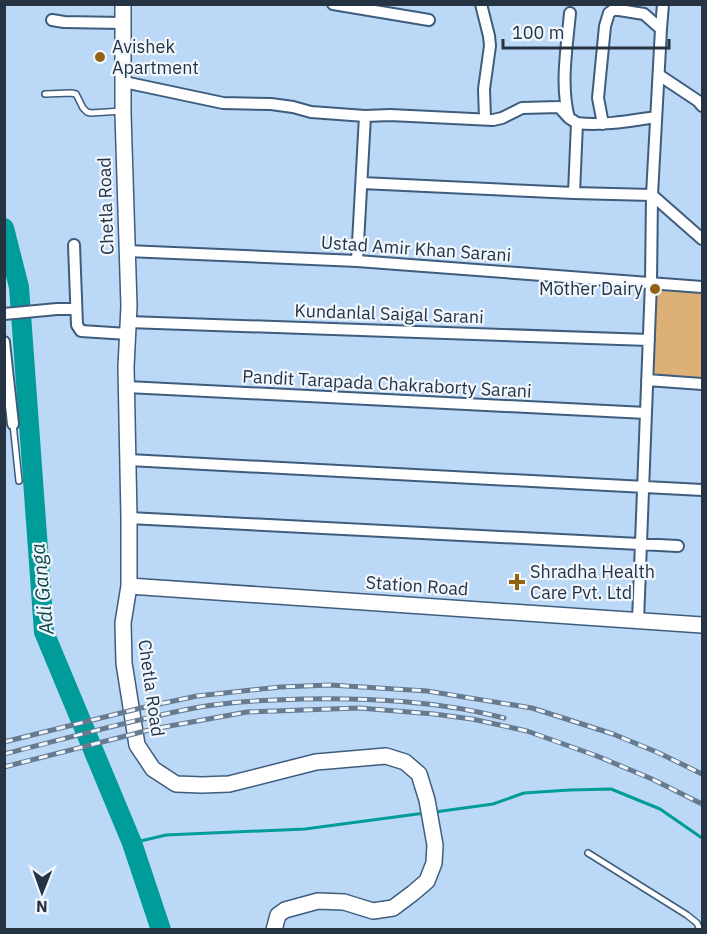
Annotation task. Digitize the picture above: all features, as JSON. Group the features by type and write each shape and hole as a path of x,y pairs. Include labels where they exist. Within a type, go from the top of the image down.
{"main road":[{"name":"Chetla Road","path":"123,4 129,460 129,586 123,633 124,663 137,745 153,770 176,784 229,784 316,762 386,756 405,762 419,774 427,800 435,845 434,863 427,881 393,908 373,910 344,902 318,901 285,910 278,915 274,930"},
{"name":"Station Road","path":"129,586 702,625"}],"street":[{"path":"333,4 429,20"},
{"path":"482,4 490,46 484,89 485,119"},
{"path":"638,621 651,282 652,195 663,4"},
{"path":"603,124 597,98 605,26 609,13 613,10 644,14 661,28"},
{"path":"570,13 564,89 565,104 573,121 574,193"},
{"path":"52,20 122,23"},
{"path":"659,75 698,100 702,106"},
{"path":"124,82 224,103 271,104 311,112 365,116 493,120 522,108 559,108 573,121 603,124 656,117"},
{"path":"357,261 365,116"},
{"path":"362,183 652,195 702,239"},
{"path":"4,314 75,309 74,245"},
{"name":"Ustad Amir Khan Sarani","path":"127,251 357,261 702,287"},
{"name":"Kundanlal Saigal Sarani","path":"75,309 77,325 81,331 128,328 649,340"},
{"path":"4,342 13,424"},
{"path":"647,380 702,384"},
{"name":"Pandit Tarapada Chakraborty Sarani","path":"127,387 646,413"},
{"path":"129,460 702,490"},
{"path":"129,518 678,546"}],"lane":[{"path":"45,94 76,94 83,108 91,113 123,111"},
{"path":"13,424 19,481"},
{"path":"588,853 687,915 697,923 700,930"}],"shaded area":[{"path":"666,283 702,285 702,380 651,376 654,290 665,291"}],"waterway":[{"name":"Adi Ganga","path":"4,228 19,287 44,632 132,843 161,930"},
{"path":"435,812 493,804 524,793 611,789 660,809 702,838"},
{"path":"132,843 166,835 305,829 425,813"}],"railway":[{"path":"4,742 197,696 280,687 330,685 427,691 532,708 613,734 702,774"},
{"path":"4,754 175,712 252,701 380,700 430,704 504,718"},
{"path":"4,767 153,729 247,712 359,708 472,719 527,731 597,756 652,779 702,804"}],"place":[{"name":"Avishek Apartment","path":"100,57"},
{"name":"Mother Dairy","path":"655,289"},
{"name":"Shradha Health Care Pvt. Ltd","path":"517,582"}]}
